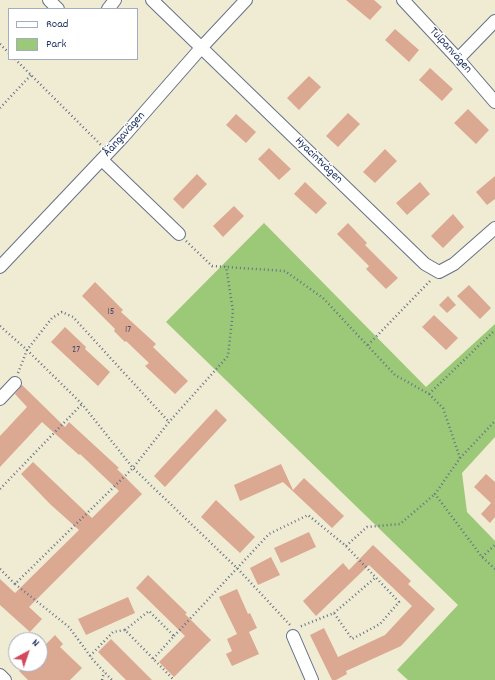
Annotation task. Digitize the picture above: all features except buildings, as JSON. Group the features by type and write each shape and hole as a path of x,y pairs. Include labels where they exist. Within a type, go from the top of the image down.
{"street":[{"path":"49,0 57,8"},
{"path":"109,8 115,0"},
{"name":"Hyacintvägen","path":"152,0 425,264 438,272"},
{"name":"Åängavägen","path":"0,267 105,157 201,48 246,0"},
{"name":"Tulpanvägen","path":"403,0 458,59 495,102"},
{"path":"458,59 495,21"},
{"path":"105,157 179,234"},
{"path":"438,272 454,264 495,228"},
{"path":"0,399 14,383"},
{"path":"293,636 312,680"},
{"path":"0,675 5,680"}],"path":[{"path":"0,44 8,52"},
{"path":"16,60 105,157"},
{"path":"0,108 31,75"},
{"path":"179,234 212,266 285,271 323,298 395,375 429,394 443,408 460,458"},
{"path":"15,584 133,468 169,422 228,356 233,312 226,266"},
{"path":"368,345 438,272"},
{"path":"14,383 27,350 52,318 62,312 73,317 169,422"},
{"path":"0,326 27,350 82,404 133,468 238,569 294,629 334,613 376,577"},
{"path":"429,394 495,330"},
{"path":"0,489 82,404"},
{"path":"346,546 367,528 400,524 435,494 460,458 495,422"},
{"path":"435,494 482,557 495,569"},
{"path":"153,659 269,534 308,515 346,546 399,602 380,624 352,639 334,613"},
{"path":"482,557 495,545"},
{"path":"0,569 15,584 69,627 90,656 112,680"},
{"path":"90,656 113,632 125,630 149,611 174,636"},
{"path":"125,630 174,680"},
{"path":"102,680 104,672"}],"green space":[{"path":"264,223 426,387 495,324 495,437 462,473 467,512 495,541 495,680 408,680 397,670 458,605 166,322"}]}
